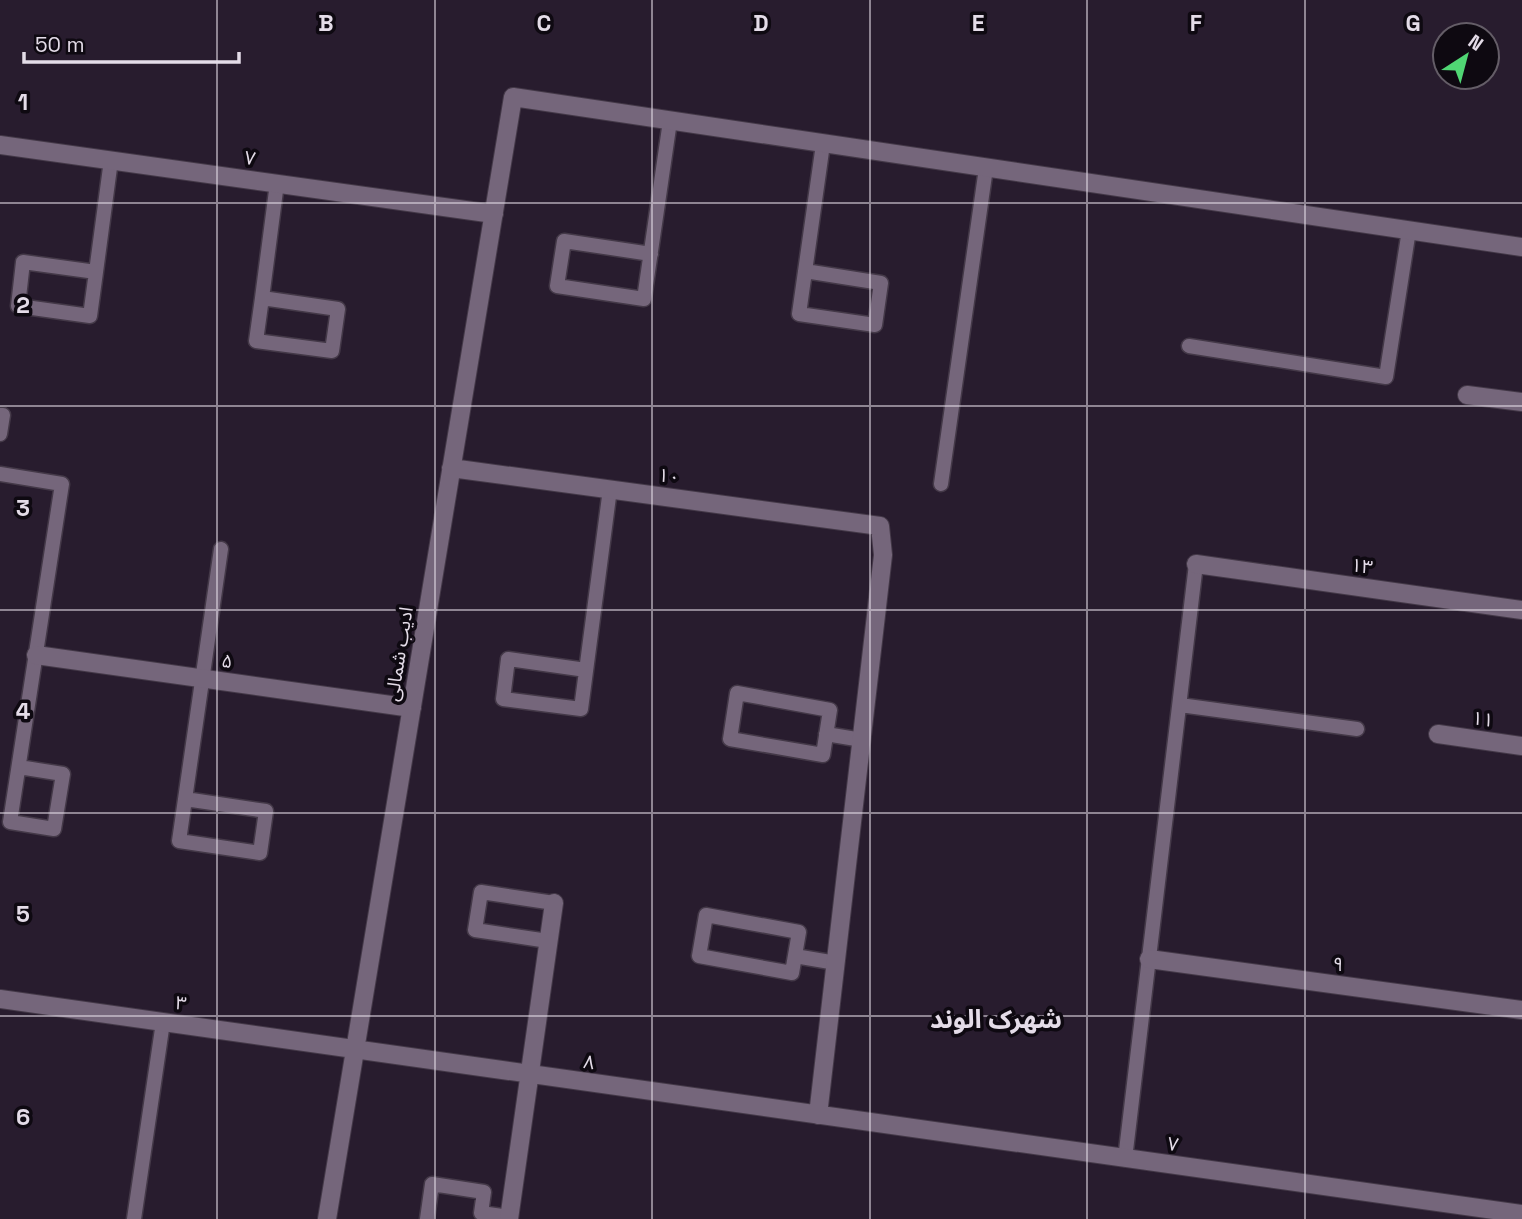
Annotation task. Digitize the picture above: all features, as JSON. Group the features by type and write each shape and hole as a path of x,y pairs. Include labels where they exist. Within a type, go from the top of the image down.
{"street":[{"name":"ادیب شمالی","path":"327,1219 513,97 670,121"},
{"path":"670,121 1522,247"},
{"name":"۷","path":"0,145 494,214"},
{"path":"1468,395 1522,402"},
{"name":"۱۰","path":"452,468 880,526 883,555 862,740"},
{"name":"۱۳","path":"1196,564 1522,610"},
{"name":"۵","path":"36,655 412,708"},
{"name":"۱۱","path":"1438,734 1522,746"},
{"path":"818,1115 862,740"},
{"path":"509,1218 554,903"},
{"name":"۹","path":"1149,959 1522,1010"},
{"name":"۳","path":"0,999 355,1050"},
{"name":"۸","path":"355,1050 818,1115"},
{"name":"۷","path":"818,1115 1522,1214"}],"lane":[{"path":"651,254 564,241 557,286 644,299 651,254 670,121"},
{"path":"805,271 881,283 875,325 799,314 805,271 823,144"},
{"path":"96,272 23,262 18,306 90,316 96,272 111,160"},
{"path":"940,484 986,168"},
{"path":"262,298 338,309 332,351 256,341 277,183"},
{"path":"1189,346 1386,377 1409,230"},
{"path":"0,415 3,415 0,434"},
{"path":"0,474 62,484 10,822 54,829 63,774 19,767"},
{"path":"586,670 508,659 503,699 581,709 610,489"},
{"path":"185,799 266,811 260,853 179,841 202,678 221,549"},
{"path":"1125,1159 1196,564"},
{"path":"737,693 831,710 826,734 822,755 730,739 737,693"},
{"path":"1180,705 1357,729"},
{"path":"826,734 862,740"},
{"path":"548,941 475,930 481,892 554,903"},
{"path":"706,915 799,932 795,956 792,973 699,956 706,915"},
{"path":"795,956 836,963"},
{"path":"134,1219 163,1022"},
{"path":"427,1219 432,1184 484,1192 481,1216 509,1218"}],"district":[{"name":"شهرک الوند","path":"996,1019"}]}
